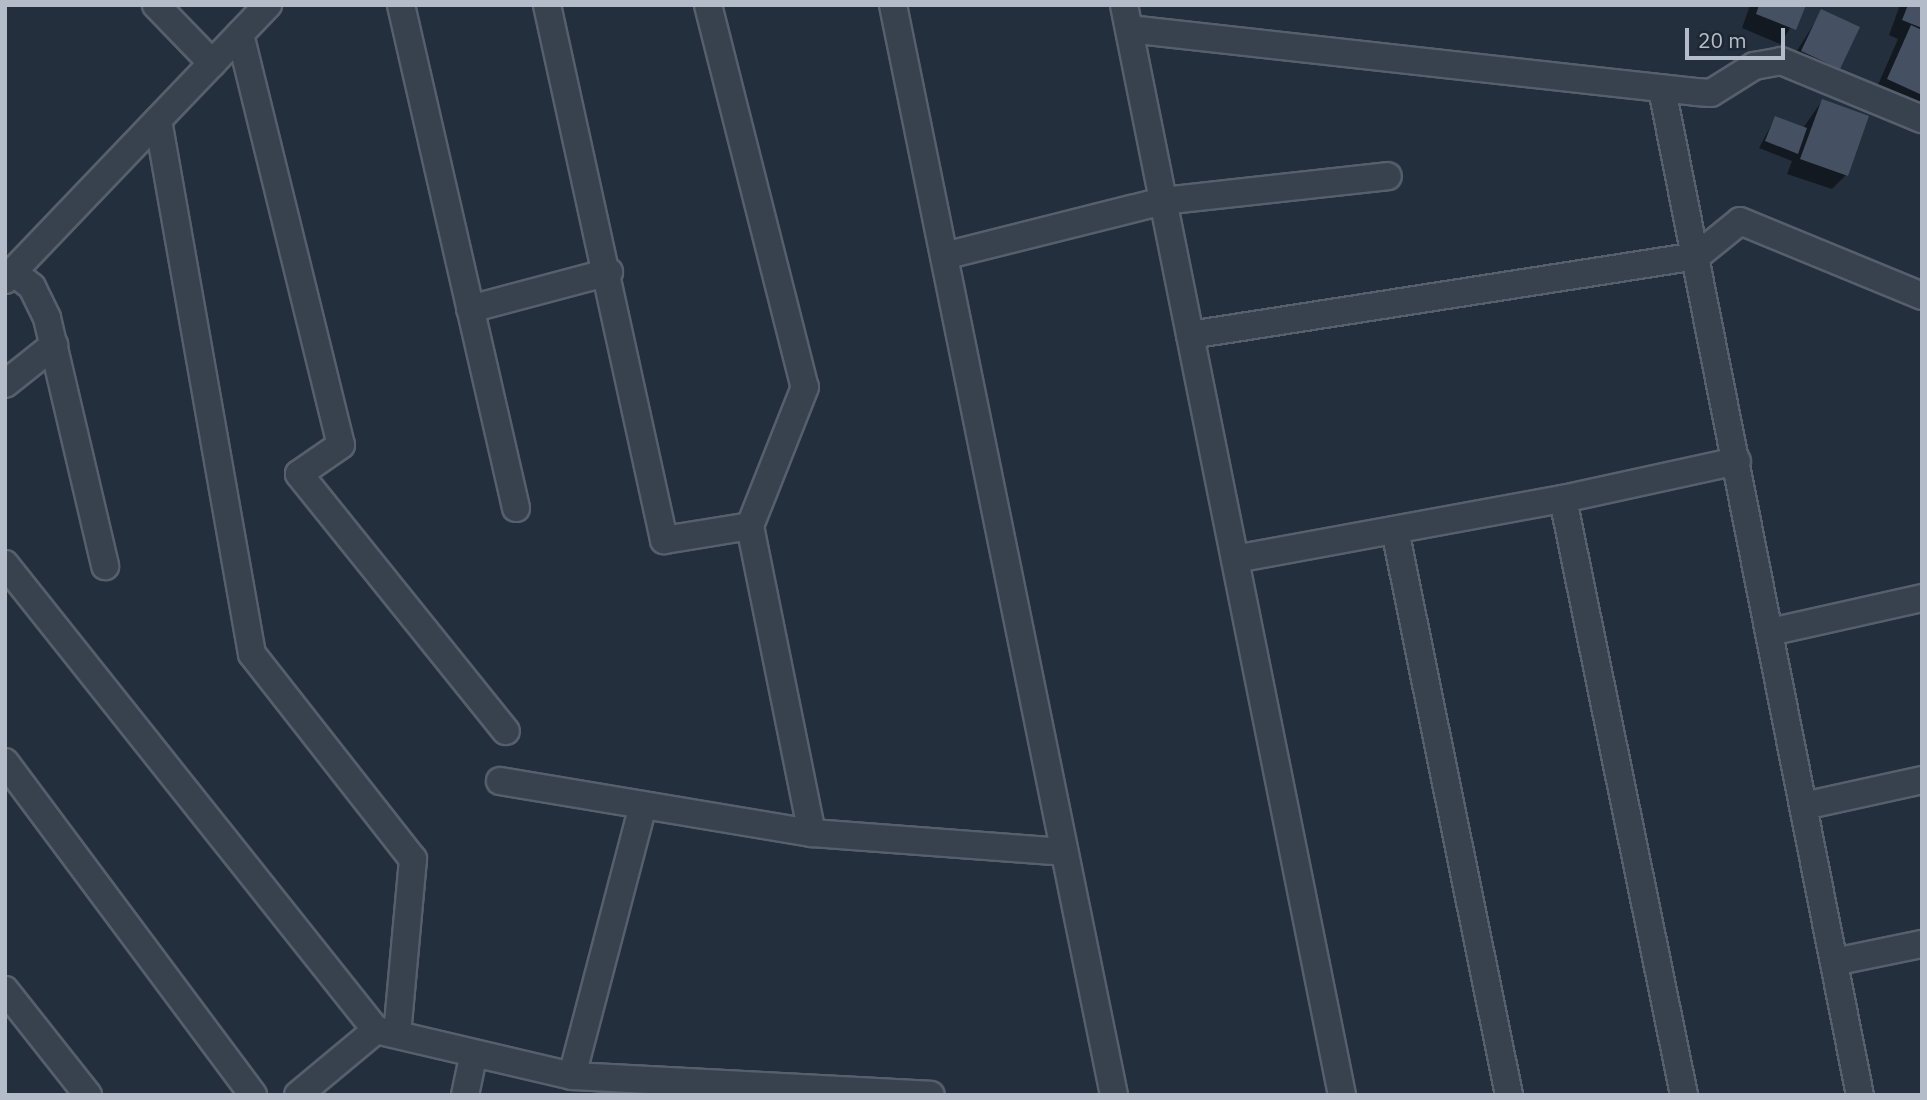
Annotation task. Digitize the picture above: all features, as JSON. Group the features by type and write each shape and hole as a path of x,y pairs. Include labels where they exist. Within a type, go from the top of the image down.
{"street":[{"path":"156,5 212,63"},
{"path":"105,566 41,299 9,276 268,5"},
{"path":"401,5 516,508"},
{"path":"547,5 609,272 664,541 750,526"},
{"path":"708,5 805,387 750,526 812,834"},
{"path":"893,5 1114,1095"},
{"path":"1342,1095 1126,17 1661,89 1710,93 1754,66 1781,61 1922,120"},
{"path":"240,34 341,445 299,474 506,731"},
{"path":"1661,89 1697,256 1860,1095"},
{"path":"158,120 252,653 413,859 387,1032 298,1095"},
{"path":"944,256 1163,201 1388,176"},
{"path":"1190,335 1697,256 1740,221 1922,296"},
{"path":"470,309 609,272"},
{"path":"5,384 54,345"},
{"path":"1235,559 1563,499 1737,461"},
{"path":"1563,499 1684,1095"},
{"path":"1395,530 1509,1095"},
{"path":"5,564 387,1032 473,1058 572,1076 930,1095"},
{"path":"1770,632 1922,598"},
{"path":"5,761 253,1095"},
{"path":"1804,806 1922,780"},
{"path":"500,781 812,834 1063,852"},
{"path":"572,1076 643,805"},
{"path":"1834,962 1922,944"},
{"path":"5,990 89,1095"},
{"path":"465,1095 473,1058"}],"building":[{"path":"1759,5 1806,5 1796,30 1756,14"},
{"path":"1908,5 1922,5 1922,28 1902,20"},
{"path":"1821,9 1860,27 1840,69 1801,51"},
{"path":"1911,25 1922,30 1922,95 1887,79"},
{"path":"1822,99 1869,116 1848,176 1800,159"},
{"path":"1775,116 1807,128 1798,154 1765,141"}]}
